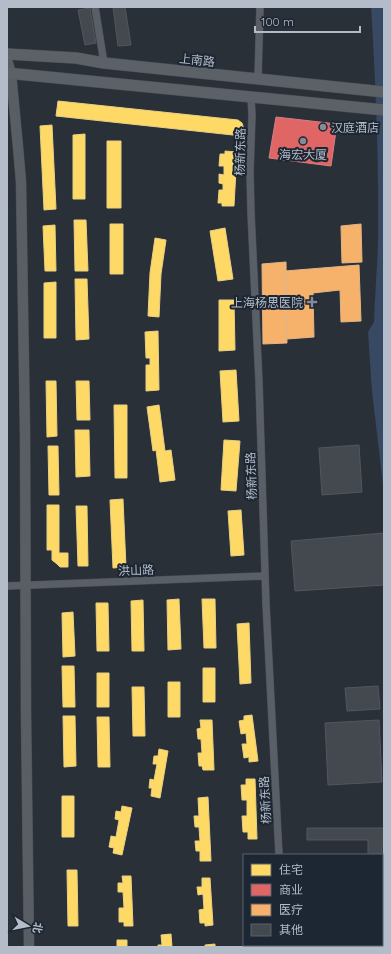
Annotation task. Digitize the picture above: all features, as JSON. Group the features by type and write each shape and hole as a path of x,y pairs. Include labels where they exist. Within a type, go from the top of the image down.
{"main road":[{"name":"上南路","path":"7,54 76,58 104,63 384,92"},
{"path":"9,72 384,110"}],"street":[{"path":"95,7 104,63"},
{"path":"258,79 260,7"},
{"path":"7,60 18,147 20,182 25,432 26,745 29,947"},
{"name":"杨新东路","path":"251,97 250,200 278,854"},
{"name":"洪山路","path":"7,586 265,576"}],"water":[{"path":"371,7 384,7 384,493 372,391 368,332 374,322 378,243 377,125"}],"building: 住宅":[{"path":"58,101 238,120 243,126 242,136 56,116"},
{"path":"52,125 56,209 44,210 40,126"},
{"path":"85,134 85,199 73,199 73,135"},
{"path":"107,141 121,141 121,208 107,208"},
{"path":"225,151 237,152 234,206 222,206 222,203 218,203 219,190 223,190 223,184 219,183 219,174 224,175 224,166 219,166 220,154 225,154"},
{"path":"74,220 86,220 88,271 75,271"},
{"path":"110,224 123,224 123,274 110,274"},
{"path":"55,225 56,271 45,271 43,226"},
{"path":"225,228 233,279 218,281 210,231"},
{"path":"155,238 166,240 161,274 159,317 148,316 150,273"},
{"path":"75,279 87,279 89,339 76,340"},
{"path":"56,282 56,338 44,338 44,283"},
{"path":"219,300 234,300 235,350 219,351"},
{"path":"158,331 159,390 146,391 146,365 150,365 150,358 146,358 145,332"},
{"path":"236,370 239,421 223,422 220,371"},
{"path":"46,381 56,381 57,436 47,437"},
{"path":"76,381 89,381 90,420 77,420"},
{"path":"114,405 127,405 127,478 115,478"},
{"path":"159,405 165,451 171,450 175,480 160,482 156,450 153,451 147,407"},
{"path":"75,430 89,430 90,476 76,477"},
{"path":"224,440 240,441 236,491 221,490"},
{"path":"48,446 58,446 59,495 49,495"},
{"path":"123,499 126,567 113,568 110,500"},
{"path":"47,505 59,505 59,553 68,553 68,567 60,567 52,560 52,550 47,550"},
{"path":"76,506 87,506 88,566 78,566"},
{"path":"241,510 244,555 231,556 228,511"},
{"path":"179,599 181,649 168,650 167,600"},
{"path":"202,599 215,599 216,648 204,648"},
{"path":"143,600 144,651 132,651 131,601"},
{"path":"96,603 108,603 109,651 97,651"},
{"path":"73,612 75,656 63,657 62,613"},
{"path":"249,623 251,683 240,684 237,624"},
{"path":"62,666 74,666 75,707 63,707"},
{"path":"203,668 215,668 215,702 203,702"},
{"path":"97,673 109,673 109,707 97,707"},
{"path":"168,682 180,682 180,717 168,717"},
{"path":"132,687 144,687 145,736 133,736"},
{"path":"252,715 258,761 249,762 249,757 244,758 242,744 247,744 246,733 241,734 239,721 244,720 244,716"},
{"path":"63,716 75,716 76,766 64,767"},
{"path":"97,717 109,717 110,767 98,767"},
{"path":"200,720 212,720 214,770 203,770 202,766 199,766 198,753 202,753 201,739 198,739 197,729 201,728"},
{"path":"159,749 168,751 160,798 151,796 152,788 149,788 150,779 154,780 157,764 153,764 154,756 158,756"},
{"path":"246,779 255,779 257,839 248,839 248,832 243,832 242,816 247,816 247,800 242,800 241,785 246,785"},
{"path":"62,796 74,796 74,837 62,837"},
{"path":"208,797 211,861 200,861 200,851 196,851 195,841 200,841 199,827 195,827 194,816 199,816 198,798"},
{"path":"122,806 132,808 122,855 113,853 114,848 109,847 111,836 116,837 119,820 115,819 116,811 121,812"},
{"path":"67,870 77,870 78,926 68,926"},
{"path":"122,876 131,876 133,926 124,926 124,922 119,922 119,908 124,908 123,892 118,892 118,883 123,883"},
{"path":"202,878 210,878 213,925 205,926 205,923 200,923 199,910 204,909 203,894 198,895 197,887 202,887"},
{"path":"171,934 172,947 158,947 158,945 162,945 161,935"},
{"path":"117,940 127,940 127,947 117,947"},
{"path":"215,944 215,947 205,947 205,945"}],"building: 商业":[{"name":"海宏大厦","path":"276,117 337,124 331,166 269,158"}],"building: 医疗":[{"path":"361,224 362,262 342,263 341,226"},
{"path":"286,262 287,343 263,344 262,264"},
{"path":"359,265 361,321 341,322 340,290 313,293 314,337 287,339 285,271"}],"building: 其他":[{"path":"113,7 125,7 131,45 118,46"},
{"path":"90,8 96,43 85,45 78,10"},
{"path":"359,445 362,492 322,495 319,448"},
{"path":"384,533 384,585 295,591 291,541"},
{"path":"378,686 380,709 347,711 345,688"},
{"path":"379,720 382,782 328,785 325,723"},
{"path":"307,828 384,828 384,846 382,846 382,854 368,854 368,840 307,840"},
{"path":"383,915 384,915 383,939"}],"place":[{"name":"汉庭酒店","path":"323,127"},
{"name":"海宏大厦","path":"303,141"},
{"name":"上海杨思医院","path":"312,302"}]}
